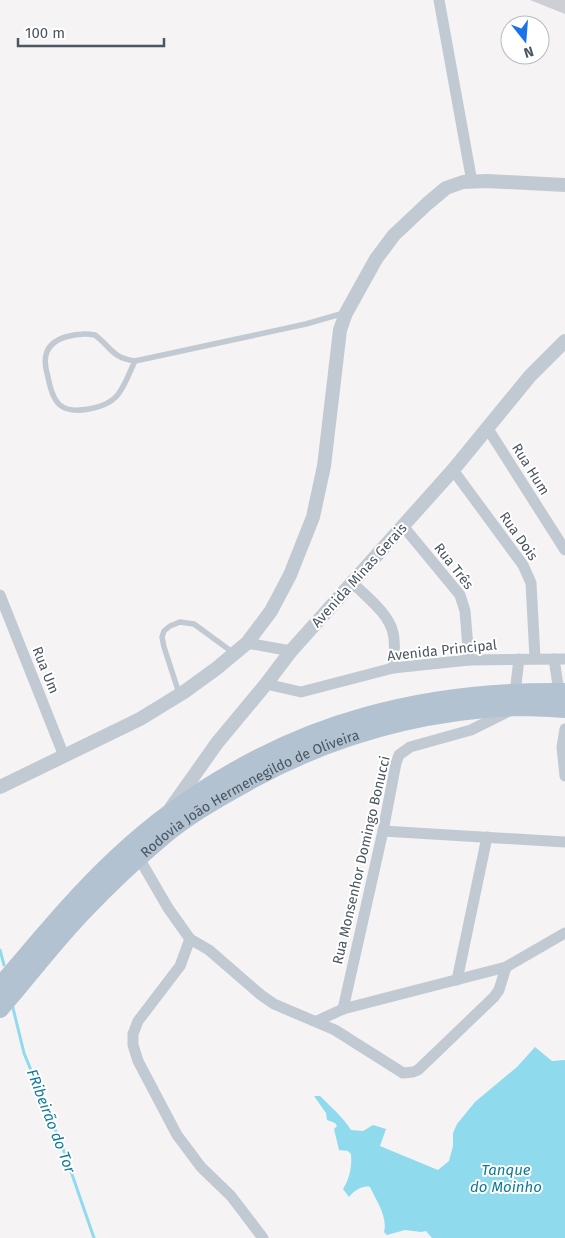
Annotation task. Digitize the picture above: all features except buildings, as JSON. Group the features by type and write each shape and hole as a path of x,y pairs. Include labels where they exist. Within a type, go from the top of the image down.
{"main road":[{"name":"Rodovia João Hermenegildo de Oliveira","path":"0,1009 83,912 139,858 158,840 220,797 280,764 322,745 373,728 562,692"},
{"name":"Rodovia João Hermenegildo de Oliveira","path":"0,986 83,891 118,856 164,818 205,790 247,765 291,743 330,727 366,716 416,704 462,697 516,700 565,709"}],"street":[{"path":"439,0 468,182"},
{"path":"0,786 140,719 180,694 247,643 271,611 290,576 313,517 324,466 340,330 346,313 376,258 394,235 446,188 468,182 565,185"},
{"name":"Avenida Minas Gerais","path":"164,818 217,744 291,651 453,470 530,376 565,341"},
{"name":"Rua Hum","path":"488,429 565,550"},
{"name":"Rua Dois","path":"453,470 523,565 531,583 535,658"},
{"name":"Rua Três","path":"403,526 460,595 465,611 470,660"},
{"path":"352,582 382,613 391,626 394,640 393,668"},
{"name":"Rua Um","path":"0,595 64,756"},
{"path":"247,643 291,651"},
{"path":"516,700 519,659"},
{"path":"560,659 562,692"},
{"name":"Avenida Principal","path":"266,684 294,691 306,691 393,668 470,660 560,659"},
{"name":"Rua Monsenhor Domingo Bonucci","path":"343,1009 383,831 396,762 410,746 471,730 516,700"},
{"path":"565,729 562,747 565,776"},
{"path":"383,831 565,842"},
{"path":"457,980 487,836"},
{"path":"139,858 168,908 190,939 209,950 260,995 274,1004 317,1021 356,1042 404,1073 418,1070 494,997 499,990 506,967"},
{"path":"317,1021 343,1009 506,967 565,933"},
{"path":"190,939 180,966 138,1021 133,1034 133,1045 138,1061 178,1135 202,1167 231,1196 263,1238"}],"lane":[{"path":"134,361 120,392 106,404 72,410 63,407 53,398 45,365 46,354 54,342 78,334 96,335 122,360 134,361 306,324 346,313"},
{"path":"180,694 163,642 164,632 170,626 180,622 194,624 234,654"}],"water":[{"name":"Tanque do Moinho","path":"535,1047 552,1061 565,1060 565,1238 432,1238 426,1231 405,1230 387,1235 384,1232 383,1215 370,1187 358,1189 349,1197 343,1189 350,1172 351,1154 348,1151 339,1150 334,1129 337,1126 335,1123 327,1120 326,1113 314,1096 320,1096 341,1116 351,1130 363,1131 373,1125 386,1129 380,1146 438,1170 449,1161 453,1146 453,1133 457,1124 475,1102 517,1067"}],"waterway":[{"name":"FRibeirão do Tor","path":"0,950 4,965"},
{"name":"FRibeirão do Tor","path":"12,1004 24,1053 65,1154 94,1238"}]}
